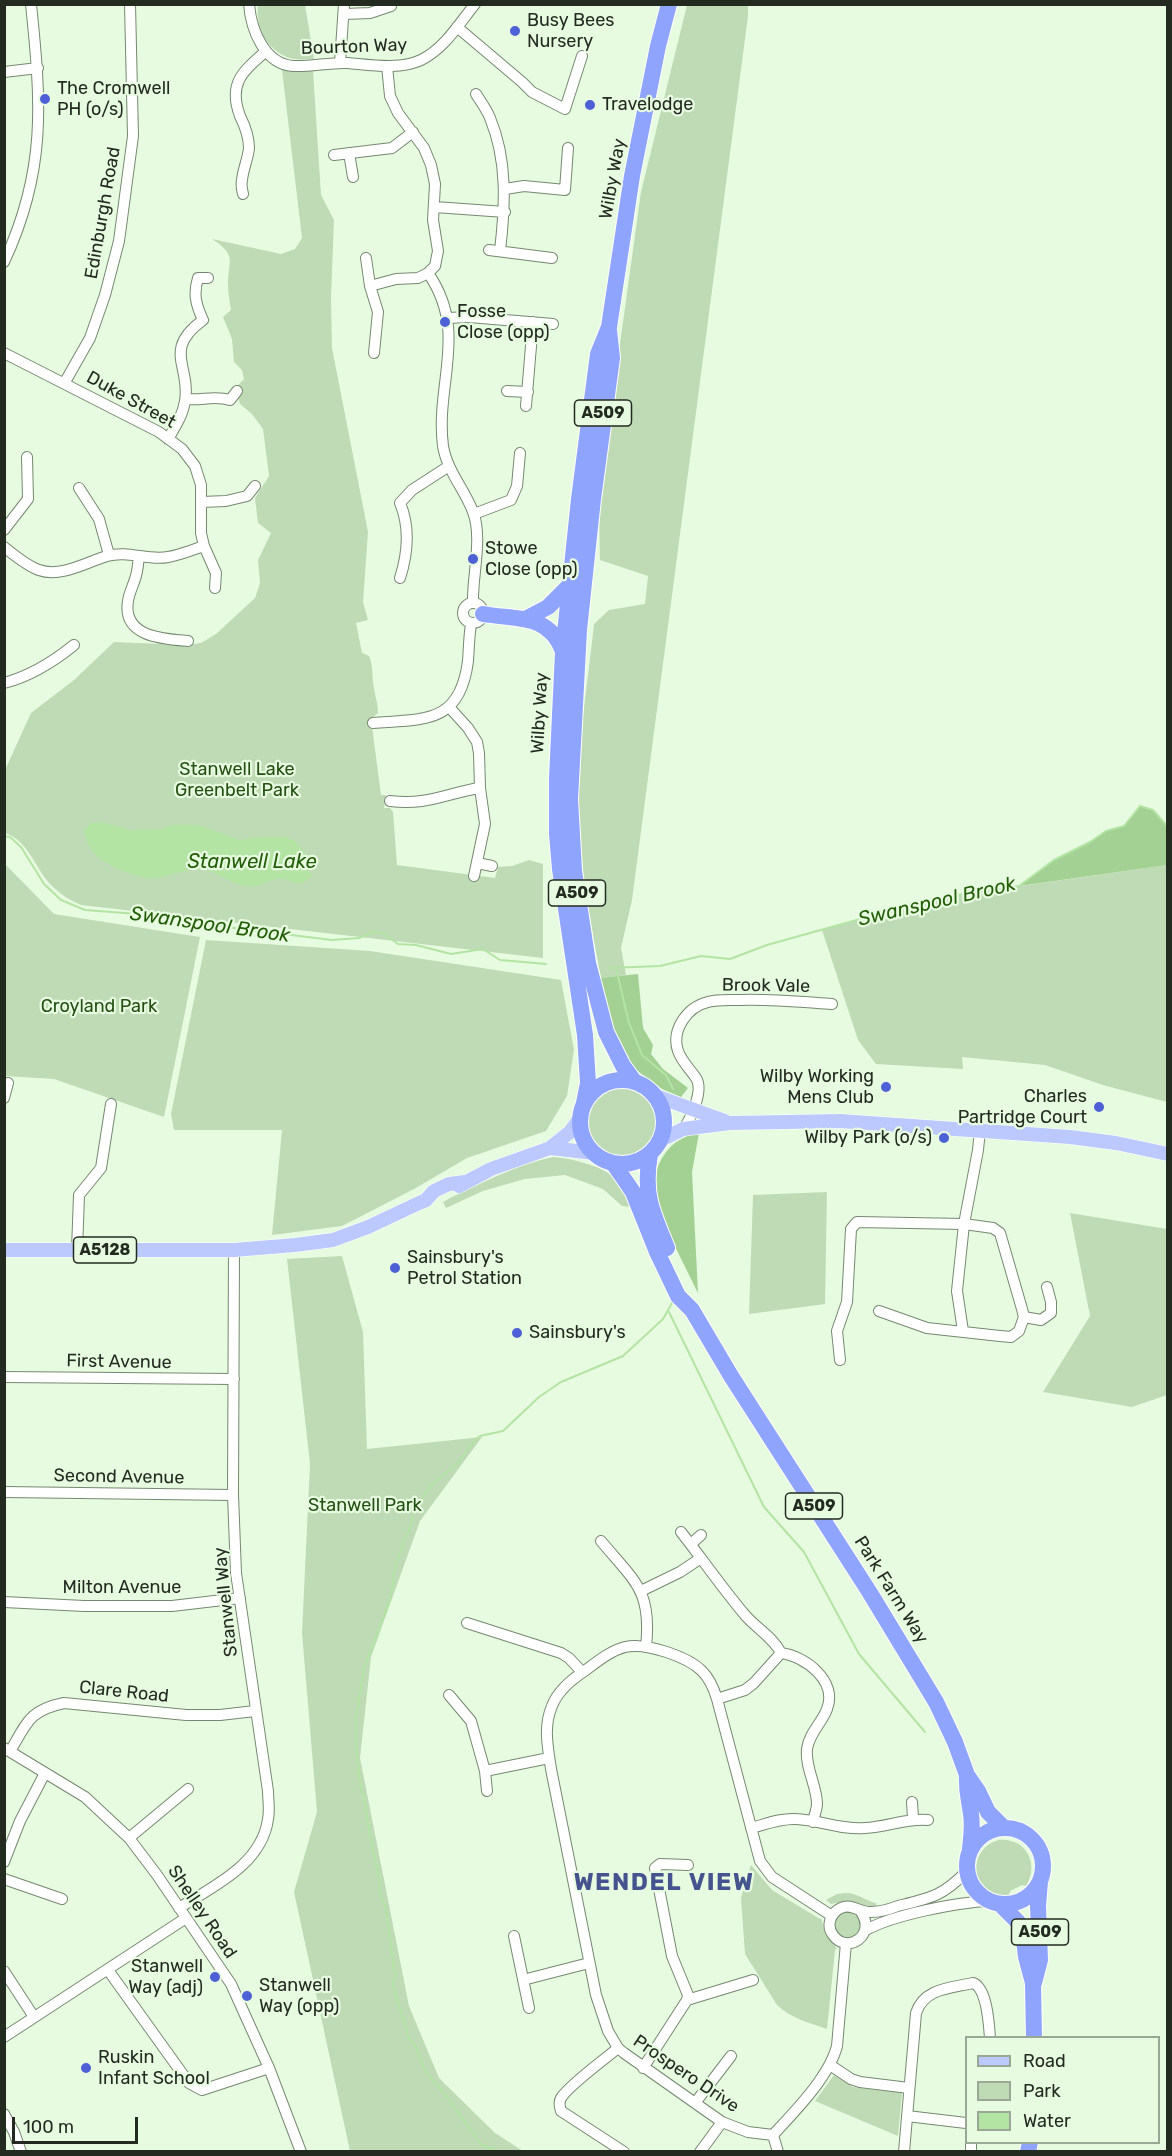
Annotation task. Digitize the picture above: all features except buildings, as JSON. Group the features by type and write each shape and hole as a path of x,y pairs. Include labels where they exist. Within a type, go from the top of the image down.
{"highway":[{"name":"Wilby Way","path":"582,1110 588,1083 585,1035 557,834 557,778 563,652 583,466 598,354 609,327 632,176 658,46 669,4"},
{"name":"Wilby Way","path":"609,327 612,358 592,499 576,667 571,764 571,826 580,918 590,971 606,1032 623,1066 634,1081"},
{"path":"527,618 548,607 570,585"},
{"path":"476,614 527,618 551,631 563,652"},
{"path":"617,1080 634,1081 656,1096 664,1118 661,1140 650,1154 637,1162 613,1163 594,1153 584,1141 582,1110 588,1096 601,1085 617,1080"},
{"name":"Park Farm Way","path":"650,1154 646,1184 650,1201 692,1310 731,1376 921,1676 955,1742 967,1775 988,1812 1004,1828"},
{"name":"Park Farm Way","path":"613,1163 633,1192 657,1252 678,1296 692,1310"},
{"name":"Park Farm Way","path":"967,1775 966,1793 972,1830 970,1849"},
{"path":"1004,1828 1024,1833 1039,1849 1043,1870 1040,1880 1028,1896 1010,1904 995,1903 974,1889 967,1871 970,1849 984,1834 1004,1828"},
{"name":"A509","path":"1034,2036 1034,1983 1040,1960 1038,1906 1040,1880"},
{"name":"A509","path":"995,1903 1018,1922 1023,1932 1026,1957 1034,1983"}],"main road":[{"path":"656,1096 730,1123"},
{"name":"A5128","path":"4,1250 234,1250 333,1240 368,1227 426,1200 434,1191 449,1184 465,1182 491,1169 550,1148 570,1132 582,1110"},
{"path":"661,1140 683,1129 730,1123 840,1121 1095,1140 1167,1154"},
{"name":"A5128","path":"550,1148 594,1153"}],"street":[{"path":"4,262 17,236 37,159 38,68 31,4"},
{"name":"Edinburgh Road","path":"65,382 90,338 105,295 119,241 129,181 133,136 130,4"},
{"path":"243,194 242,180 249,146 247,130 236,99 236,88 243,72 265,52 255,32 249,4"},
{"path":"340,63 345,9 370,13 392,6 391,4"},
{"name":"Bourton Way","path":"265,52 291,66 340,63 387,66 408,64 421,60 442,45 475,4"},
{"path":"457,27 522,81 532,93 565,109 582,56"},
{"path":"370,286 396,279 418,278 428,273 435,266 438,251 433,220 435,184 431,165 424,148 398,113 390,96 387,66"},
{"path":"4,72 38,68"},
{"path":"476,94 490,117 498,146 505,189 505,212 494,250 552,258"},
{"path":"334,155 392,148 413,132"},
{"path":"505,189 524,186 565,190 568,148"},
{"path":"349,153 353,177"},
{"path":"230,180 242,180"},
{"path":"435,207 505,212"},
{"path":"366,258 370,286 378,312 374,353"},
{"path":"374,723 417,721 431,718 449,707 460,693 476,614 474,514 449,466 442,427 449,351 448,318 441,294 428,273"},
{"path":"168,440 182,413 186,399 180,350 194,327 207,318 195,300 194,290 200,274"},
{"path":"448,318 553,324"},
{"path":"526,406 533,322"},
{"name":"Duke Street","path":"4,353 65,382 159,432 182,450 195,466 201,485 200,522 204,546 216,573 215,583 229,579"},
{"path":"186,399 222,398 233,403 237,391"},
{"path":"507,391 528,392"},
{"path":"474,514 511,500 517,486 520,453"},
{"path":"4,530 28,499 27,457"},
{"path":"414,573 401,573 406,559 407,537 405,514 395,503 449,466"},
{"path":"202,502 250,500 255,486"},
{"path":"79,488 99,519 109,555"},
{"path":"511,500 520,508"},
{"path":"4,547 40,571 54,571 75,568 109,555 167,558 204,546"},
{"path":"139,556 127,602 129,615 135,627 150,636 188,641"},
{"path":"4,683 23,679 74,645"},
{"path":"449,707 477,742 485,824 474,876"},
{"path":"399,815 395,802 427,801 480,788"},
{"path":"477,863 492,866"},
{"name":"Brook Vale","path":"683,1129 693,1111 699,1091 698,1082 680,1056 676,1039 682,1022 695,1008 707,1002 729,1000 832,1004"},
{"path":"4,1098 8,1083"},
{"path":"77,1250 79,1195 101,1168 111,1104"},
{"path":"963,1331 957,1291 964,1224 972,1189 980,1130"},
{"path":"840,1360 837,1331 847,1302 851,1234 854,1223 898,1221 964,1224 993,1228 1000,1233 1023,1317 1019,1331 1016,1335 1011,1336 927,1328 879,1311"},
{"name":"Stanwell Way","path":"180,1908 230,1876 251,1858 263,1839 268,1819 268,1791 236,1573 233,1495 234,1250"},
{"path":"1023,1317 1041,1320 1051,1313 1047,1287"},
{"name":"First Avenue","path":"4,1377 234,1379"},
{"name":"Second Avenue","path":"4,1492 233,1495"},
{"path":"681,1532 744,1614 775,1644 780,1653"},
{"path":"691,1544 701,1535"},
{"path":"602,1541 641,1591 647,1605 649,1620 646,1647"},
{"path":"641,1591 680,1572 701,1558"},
{"name":"Milton Avenue","path":"4,1602 84,1606 172,1606 240,1599"},
{"path":"467,1623 561,1653 582,1672 606,1655 633,1646 646,1647 686,1660 696,1666 710,1682 717,1699 760,1861 772,1877 832,1916"},
{"path":"780,1653 788,1654 819,1672 825,1680 829,1696 828,1707 816,1726 807,1750 808,1766 817,1803 813,1822"},
{"path":"717,1699 745,1690 780,1653"},
{"name":"Prospero Drive","path":"582,1672 556,1697 551,1707 546,1734 589,1963 596,1995 608,2031 618,2048 643,2068 722,2122 748,2132 773,2135"},
{"path":"449,1695 471,1721 485,1771 487,1791"},
{"name":"Clare Road","path":"8,1749 27,1721 45,1707 64,1703 186,1715 220,1715 255,1711"},
{"name":"Shelley Road","path":"8,1749 85,1797 129,1838 231,1984 269,2068 301,2151"},
{"path":"485,1771 549,1758"},
{"path":"4,1863 20,1821 45,1773"},
{"path":"129,1838 188,1789"},
{"path":"912,1802 913,1818"},
{"path":"751,1828 786,1819 844,1829 867,1828 913,1818 928,1820"},
{"path":"643,2068 687,2000 687,1988 678,1974 672,1956 655,1868 660,1864 688,1865"},
{"path":"967,1871 955,1883 936,1896 874,1912 861,1912 853,1907 843,1907 832,1916 829,1924 831,1933 837,1940 846,1943 858,1940 866,1930 883,1922 969,1902 995,1903"},
{"path":"4,1879 62,1899"},
{"path":"861,1912 866,1923 866,1930"},
{"path":"4,2037 186,1918"},
{"path":"514,1936 529,2008"},
{"path":"778,2151 773,2135 830,2065 837,2046 846,1943"},
{"path":"523,1980 589,1963"},
{"path":"108,1970 189,2083 202,2090 269,2068"},
{"path":"4,1971 34,2017"},
{"path":"687,2000 753,1980"},
{"path":"904,2151 916,2013 923,1999 931,1993 973,1983 978,1984 989,2019 990,2036"},
{"path":"618,2048 560,2098 559,2104 561,2111 624,2151"},
{"path":"695,2103 731,2056"},
{"path":"830,2065 851,2079 860,2082 909,2088"},
{"path":"4,2115 21,2151"},
{"path":"907,2116 965,2123"},
{"path":"700,2151 722,2122"}],"green space":[{"path":"258,5 305,5 314,59 294,59 277,52 261,31"},
{"path":"687,5 748,5 748,16 632,900 621,948 626,975 601,978 580,846 578,779 583,713 594,624 609,610 645,604 648,576 600,560 599,508 641,192"},
{"name":"Stanwell Lake Greenbelt Park","path":"282,70 313,71 321,195 334,220 332,348 368,532 363,602 368,620 356,623 362,653 369,656 372,666 378,713 371,719 381,795 386,795 384,808 390,808 393,812 397,865 495,878 498,867 512,866 529,860 543,864 543,958 81,905 54,888 20,842 5,833 5,770 31,713 74,680 114,642 186,645 201,643 216,634 255,598 260,583 258,560 271,533 258,523 255,498 269,476 263,429 252,414 240,404 238,398 243,391 237,386 244,379 242,370 234,362 232,339 223,317 231,310 228,285 230,259 225,250 212,239 281,254 295,249 302,238"},
{"name":"Croyland Park","path":"4,863 54,914 200,937 164,1117 54,1079 5,1076"},
{"path":"1167,865 1167,1102 1103,1085 1045,1065 962,1057 963,1069 876,1064 858,1040 822,930 944,897"},
{"path":"206,940 370,951 561,980 574,1050 567,1096 546,1131 467,1158 414,1189 342,1226 272,1235 282,1130 174,1130 171,1114"},
{"path":"621,1086 635,1089 647,1097 655,1109 658,1123 655,1137 647,1149 635,1157 621,1160 607,1157 595,1149 587,1137 584,1123 587,1109 595,1097 607,1089"},
{"path":"553,1157 583,1163 605,1171 617,1182 632,1207 622,1206 603,1189 565,1175 525,1179 483,1191 446,1208 443,1202 513,1169"},
{"path":"827,1192 825,1304 749,1314 753,1195"},
{"path":"1070,1213 1167,1229 1167,1395 1132,1407 1043,1392 1090,1316"},
{"name":"Stanwell Park","path":"342,1256 363,1332 367,1449 482,1437 420,1521 371,1657 360,1758 409,2006 439,2078 495,2133 523,2151 350,2151 294,1892 317,1812 302,1633 310,1464 287,1259"},
{"path":"998,1840 1008,1840 1023,1847 1031,1861 1030,1878 1026,1886 1022,1885 1010,1891 1009,1896 987,1891 980,1883 977,1874 980,1854 987,1846"},
{"path":"751,1865 772,1890 821,1918 825,1933 837,1949 835,1950 827,2029 782,2010 745,1954 741,1898"},
{"path":"845,1893 876,1903 877,1906 869,1907 849,1901 831,1904 826,1900 837,1894"},
{"path":"839,1912 856,1912 862,1928 853,1936 848,1937 836,1933 833,1922"},
{"path":"834,2075 853,2087 902,2093 898,2136 815,2101"}],"shaded area":[{"path":"1140,806 1153,810 1167,827 1167,865 1019,886 1054,860 1090,842 1106,831 1124,826"},
{"path":"638,974 643,1028 653,1045 651,1054 663,1069 688,1088 681,1097 662,1089 628,1064 608,1022 599,978"},
{"path":"699,1133 692,1172 698,1293 656,1203 654,1183 664,1154 679,1140"}],"water":[{"name":"Stanwell Lake","path":"101,822 131,830 162,829 173,825 199,825 240,840 285,837 295,841 308,856 306,866 312,875 302,883 279,878 257,886 244,886 203,870 189,870 155,878 141,877 112,866 91,850 83,831 91,823"}],"waterway":[{"name":"Swanspool Brook","path":"608,968 660,966 701,956 730,959 767,945 896,909 944,897 1019,886 1054,860 1090,842 1106,831 1124,826 1140,806 1153,810 1168,827"},
{"name":"Swanspool Brook","path":"4,836 10,837 21,847 44,884 61,900 85,910 177,917 197,927 218,926 332,940 359,938 373,932 383,933 398,944 416,945 451,954 483,949 500,960 546,964"},
{"path":"616,968 629,1023 642,1055 666,1075 673,1089"},
{"path":"499,2152 481,2144 425,2071 415,2045 409,2039 393,1985 396,1974 386,1909 379,1891 380,1882 361,1790 356,1746 356,1719 364,1668 389,1603 394,1572 414,1512 430,1486 457,1464 480,1436 503,1431 539,1397 561,1382 623,1356 663,1319 672,1303"},
{"path":"669,1312 764,1507 804,1552 859,1654 925,1732"}],"place":[{"name":"Busy Bees Nursery","path":"515,31"},
{"name":"The Cromwell PH (o/s)","path":"45,99"},
{"name":"Travelodge","path":"590,105"},
{"name":"Fosse Close (opp)","path":"445,322"},
{"name":"Stowe Close (opp)","path":"473,559"},
{"name":"Wilby Working Mens Club","path":"886,1087"},
{"name":"Charles Partridge Court","path":"1099,1107"},
{"name":"Wilby Park (o/s)","path":"944,1138"},
{"name":"Sainsbury's Petrol Station","path":"395,1268"},
{"name":"Sainsbury's","path":"517,1333"},
{"name":"Stanwell Way (adj)","path":"215,1977"},
{"name":"Stanwell Way (opp)","path":"247,1996"},
{"name":"Ruskin Infant School","path":"86,2068"}],"district":[{"name":"WENDEL VIEW","path":"664,1883"}]}
